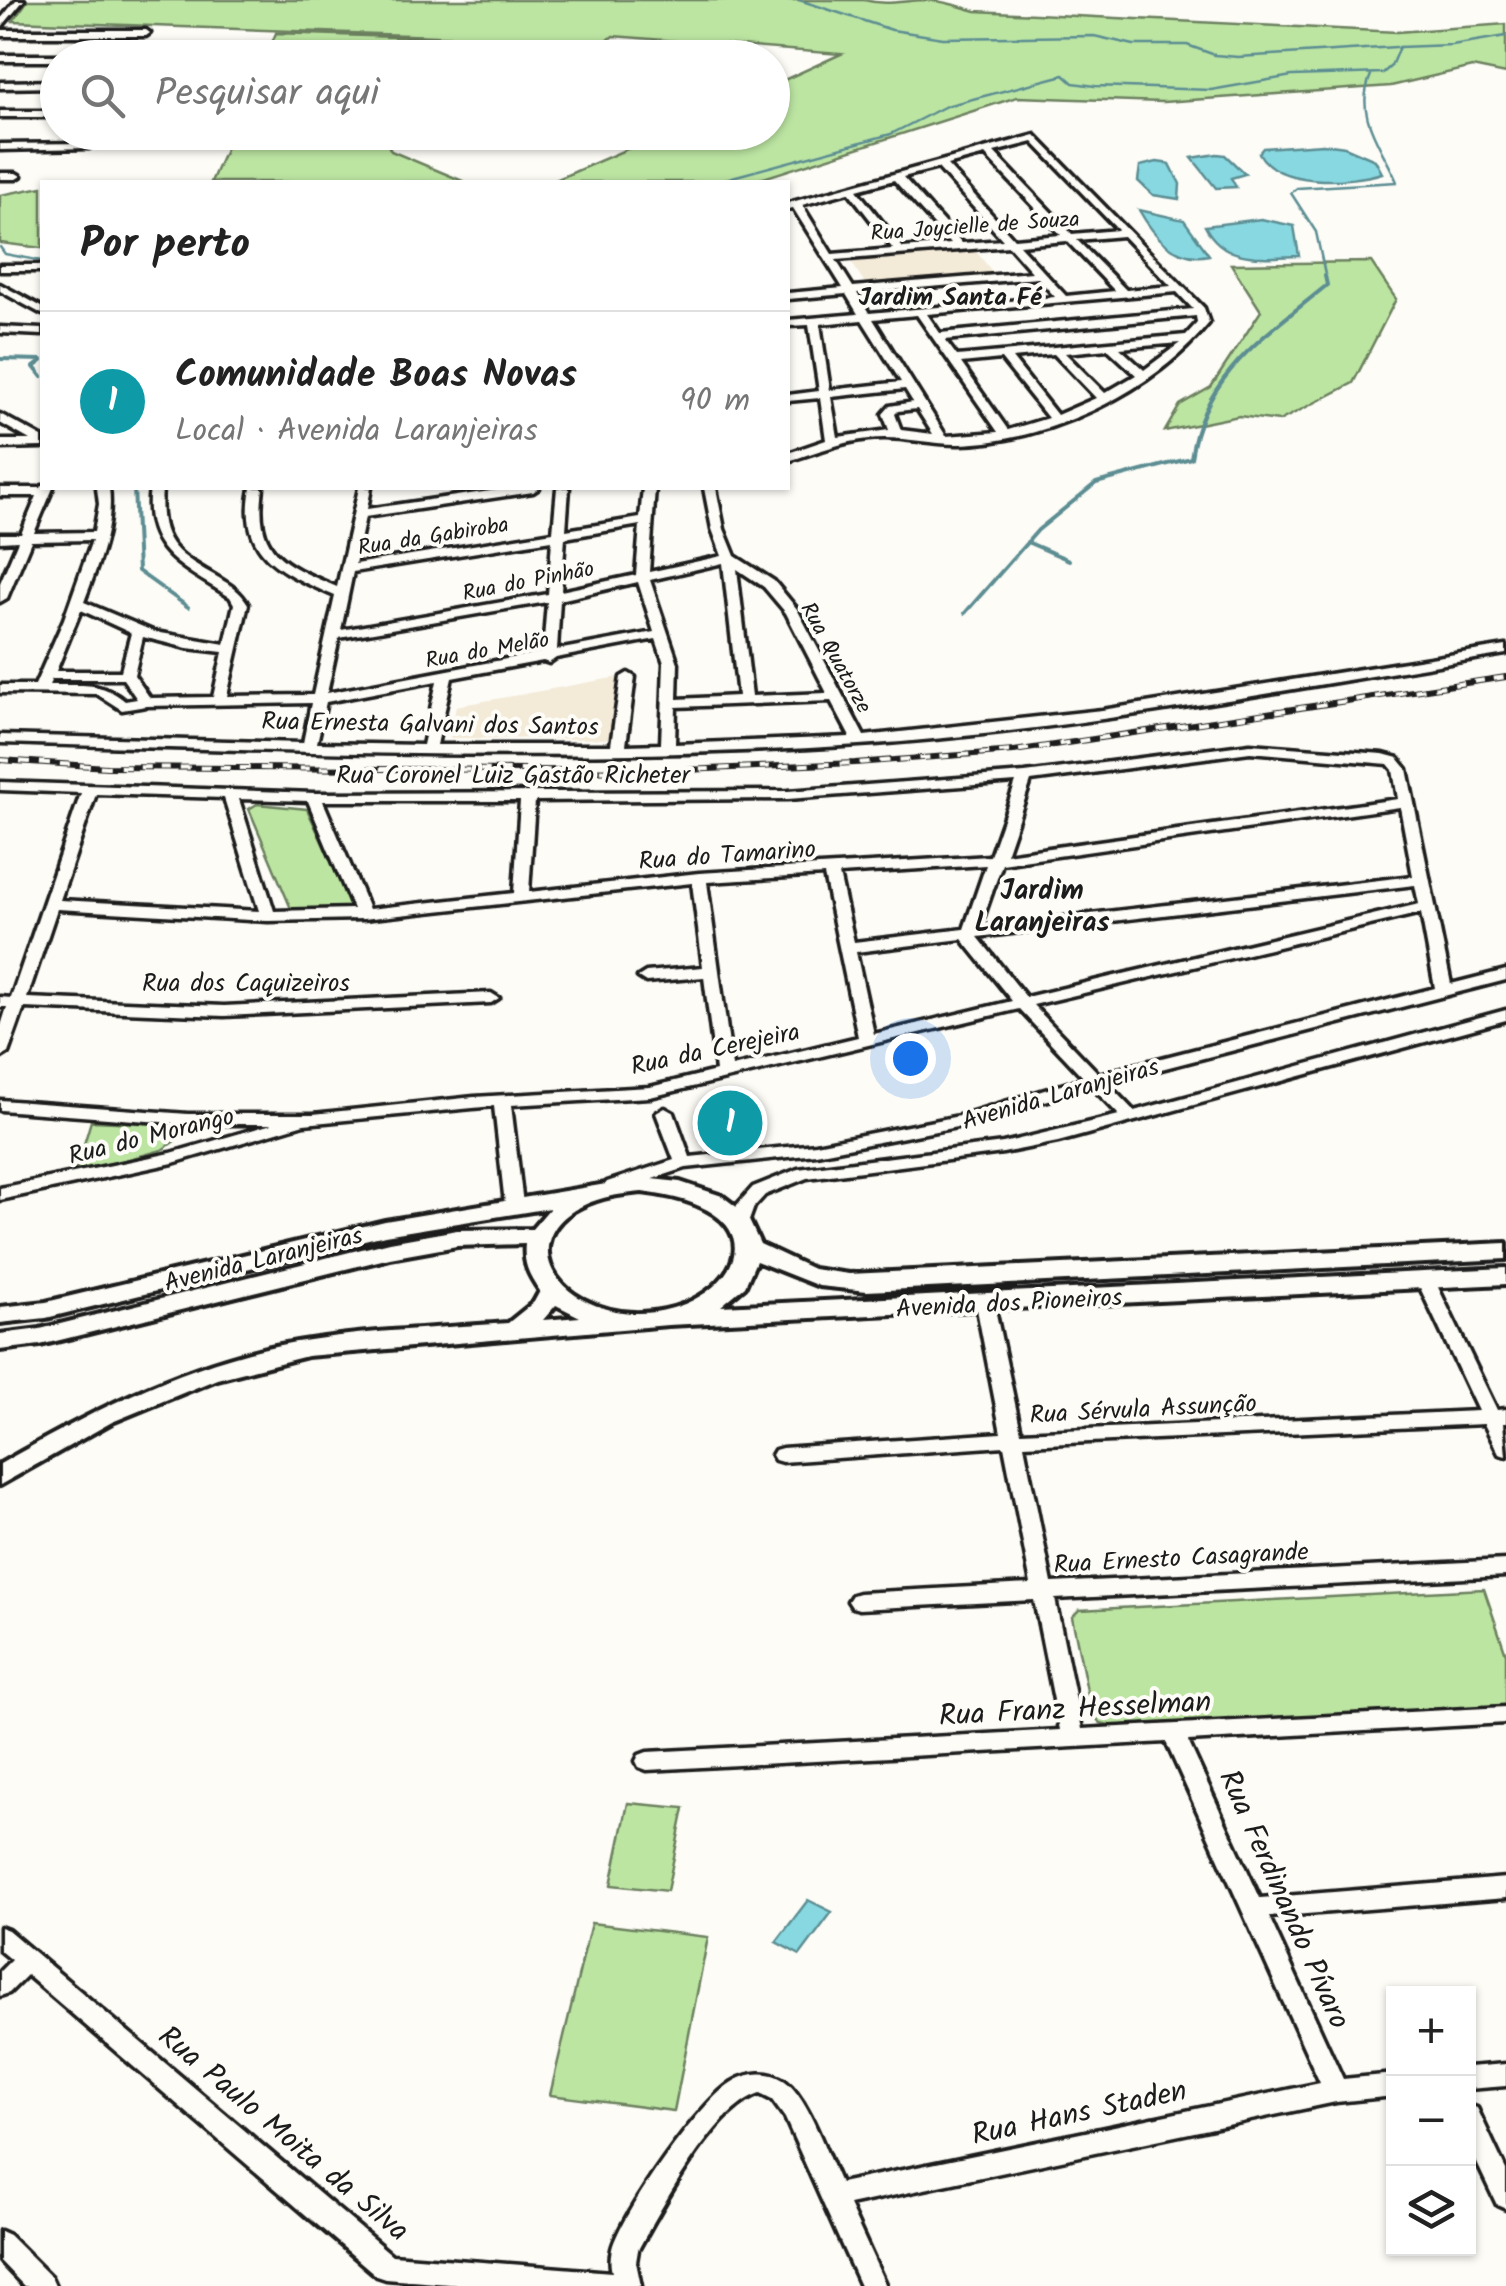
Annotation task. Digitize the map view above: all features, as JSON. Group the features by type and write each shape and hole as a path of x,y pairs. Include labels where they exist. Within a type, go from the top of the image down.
{"main road":[{"path":"640,1320 590,1312 552,1291 539,1274 534,1255 538,1236 548,1220 585,1195 637,1184 688,1190 710,1198 744,1236 745,1265 735,1282 706,1304 668,1318"},
{"name":"Avenida Laranjeiras","path":"0,1315 46,1310 309,1245 514,1204 585,1195"},
{"name":"Avenida Laranjeiras","path":"0,1342 40,1336 390,1250 457,1238 538,1236"},
{"name":"Avenida dos Pioneiros","path":"744,1236 778,1264 826,1282 867,1283 1506,1251"},
{"name":"Avenida dos Pioneiros","path":"0,1476 103,1416 210,1373 307,1348 668,1318 1506,1276"},
{"path":"513,1331 543,1307 552,1291"}],"street":[{"path":"0,30 20,0"},
{"path":"0,30 146,33"},
{"path":"0,58 40,58"},
{"path":"0,84 40,84"},
{"path":"0,114 40,114"},
{"path":"790,455 832,440 896,434 960,440 1006,435 1054,420 1143,376 1170,361 1192,338 1203,323 1202,312 1036,138 792,205 941,438"},
{"path":"0,147 40,147"},
{"path":"988,150 1123,294"},
{"path":"940,164 1064,300"},
{"path":"0,176 16,176"},
{"path":"897,176 959,246"},
{"path":"852,190 900,251"},
{"name":"Rua Joycielle de Souza","path":"828,257 1125,234"},
{"path":"0,268 40,268"},
{"path":"790,296 1042,274"},
{"path":"0,287 40,309"},
{"path":"790,324 1180,290"},
{"path":"0,308 25,300"},
{"path":"920,312 1006,435"},
{"path":"936,336 1202,312"},
{"path":"814,321 832,440"},
{"path":"0,330 40,332"},
{"path":"952,360 1192,338"},
{"path":"1110,345 1143,376"},
{"path":"1056,350 1102,397"},
{"path":"1004,355 1054,420"},
{"path":"790,398 906,385"},
{"path":"896,434 889,414 894,408 921,406"},
{"path":"0,418 40,442"},
{"path":"0,444 40,443"},
{"path":"0,492 46,490 0,598"},
{"path":"43,682 101,536 108,499 105,490"},
{"path":"156,490 151,508 166,550 234,594 241,604 219,701"},
{"path":"257,490 251,513 259,546 294,572 342,594"},
{"path":"309,746 364,490"},
{"path":"359,514 521,490"},
{"path":"549,658 563,490"},
{"path":"649,490 642,576 671,663 668,748"},
{"path":"711,494 730,558 746,700"},
{"name":"Rua da Gabiroba","path":"347,569 644,521"},
{"path":"0,538 101,536"},
{"name":"Rua do Pinhão","path":"333,635 554,596 730,558"},
{"name":"Rua Quatorze","path":"730,558 770,584 860,740"},
{"path":"75,602 137,634 181,646 230,649"},
{"path":"137,634 127,676 146,702"},
{"name":"Rua do Melão","path":"122,706 146,702 319,699 662,634"},
{"name":"Rua Ernesta Galvani dos Santos","path":"0,739 618,748 860,740 1022,726 1506,650"},
{"path":"0,689 127,676"},
{"path":"430,746 446,677"},
{"path":"618,748 628,677"},
{"path":"43,682 97,690 122,706 108,742"},
{"path":"669,703 838,697"},
{"name":"Rua Coronel Luiz Gastão Richeter","path":"0,786 314,797 788,794 1026,777 1250,748 1393,761 1400,769 1406,802"},
{"path":"969,936 1026,777"},
{"path":"0,1053 9,1004 90,790"},
{"path":"230,794 268,916"},
{"path":"314,797 363,914"},
{"path":"521,899 528,798"},
{"path":"1406,802 1444,992"},
{"name":"Rua do Tamarino","path":"50,904 268,916 363,914 699,878 995,860 1406,802"},
{"path":"831,871 867,1040"},
{"path":"699,878 725,1075"},
{"path":"847,948 1421,880"},
{"name":"Rua da Cerejeira","path":"0,1105 188,1119 313,1118 502,1100 650,1092 1425,907"},
{"path":"969,936 1024,1004 1131,1118"},
{"path":"646,977 711,972"},
{"name":"Avenida Laranjeiras","path":"611,1187 684,1163 891,1137 962,1121 1093,1081 1506,975"},
{"name":"Rua dos Caquizeiros","path":"9,1004 224,1010 492,998"},
{"name":"Avenida Laranjeiras","path":"744,1236 746,1205 760,1191 804,1173 1003,1148 1131,1118 1506,1015"},
{"path":"502,1100 514,1204"},
{"path":"665,1113 684,1163"},
{"name":"Rua do Morango","path":"0,1194 173,1158 313,1118"},
{"path":"1424,1279 1498,1417 1506,1450"},
{"path":"984,1304 1073,1738"},
{"name":"Rua Sérvula Assunção","path":"782,1455 1012,1439 1498,1417"},
{"name":"Rua Ernesto Casagrande","path":"859,1601 1506,1568"},
{"name":"Rua Franz Hesselman","path":"647,1761 1506,1716"},
{"name":"Rua Ferdinando Pívaro","path":"1174,1734 1336,2091"},
{"path":"1254,1908 1506,1888"},
{"name":"Rua Paulo Moita da Silva","path":"0,1937 382,2276 628,2286"},
{"path":"0,1986 27,1960"},
{"path":"1476,2077 1506,2075"},
{"path":"628,2286 623,2262 625,2248 671,2168 732,2092 760,2083 778,2088 794,2111 872,2286"},
{"name":"Rua Hans Staden","path":"835,2196 1336,2091 1386,2086"},
{"path":"1476,2133 1506,2198"},
{"path":"0,2243 42,2286"}],"shaded area":[{"path":"975,250 994,274 866,285 850,260"},
{"path":"624,676 613,739 450,738 456,706"}],"green space":[{"path":"28,0 928,0 976,11 1397,32 1506,24 1506,74 1472,67 1391,86 1163,102 1017,97 757,180 556,180 625,150 790,150 790,77 841,54 790,50 790,40 613,36 608,40 550,40 13,21"},
{"path":"276,33 427,38 424,40 273,40"},
{"path":"225,150 390,150 460,180 212,180"},
{"path":"40,187 40,248 0,243 0,195"},
{"path":"1371,262 1396,299 1353,383 1279,421 1239,416 1165,431 1180,405 1211,387 1261,311 1231,264"},
{"path":"257,804 307,809 352,907 292,911 249,809"},
{"path":"91,1121 165,1124 177,1132 176,1140 162,1150 75,1174"},
{"path":"1484,1589 1506,1654 1506,1708 1127,1729 1101,1723 1092,1715 1072,1617 1079,1610"},
{"path":"628,1803 684,1808 667,1891 611,1885"},
{"path":"591,1923 708,1937 674,2111 550,2095"}],"water":[{"path":"1323,144 1345,147 1375,160 1382,173 1315,180 1281,172 1259,153 1263,148"},
{"path":"1225,155 1245,174 1231,178 1236,187 1216,188 1192,158"},
{"path":"1170,164 1180,184 1179,199 1153,195 1138,181 1140,166"},
{"path":"1139,210 1184,220 1209,255 1176,251 1152,229"},
{"path":"1261,219 1294,226 1299,256 1246,256 1223,247 1205,226"},
{"path":"808,1900 832,1912 800,1955 776,1942"}],"waterway":[{"path":"799,0 892,30 943,38 1094,36 1134,45 1187,45 1215,55 1238,57 1396,47"},
{"path":"721,180 891,134 946,106 1064,75 1073,83 1095,86 1211,90 1292,76 1383,73 1391,66 1399,47 1452,45 1506,36"},
{"path":"1326,279 1316,232 1291,193 1297,188 1397,182 1367,117 1366,90 1371,75"},
{"path":"0,247 5,254 40,261"},
{"path":"1027,542 1096,483 1191,458 1198,428 1223,380 1260,340 1327,285 1325,276"},
{"path":"0,359 40,360"},
{"path":"40,362 34,367 40,374"},
{"path":"134,490 138,571 188,607"},
{"path":"965,613 1027,542"},
{"path":"1027,542 1069,560"}],"railway":[{"path":"0,760 107,767 659,771 855,763 1014,751 1506,677"}],"place":[{"name":"Comunidade Boas Novas","path":"730,1123"}],"district":[{"name":"Jardim Santa Fé","path":"950,296"},
{"name":"Jardim Laranjeiras","path":"1042,905"}]}
